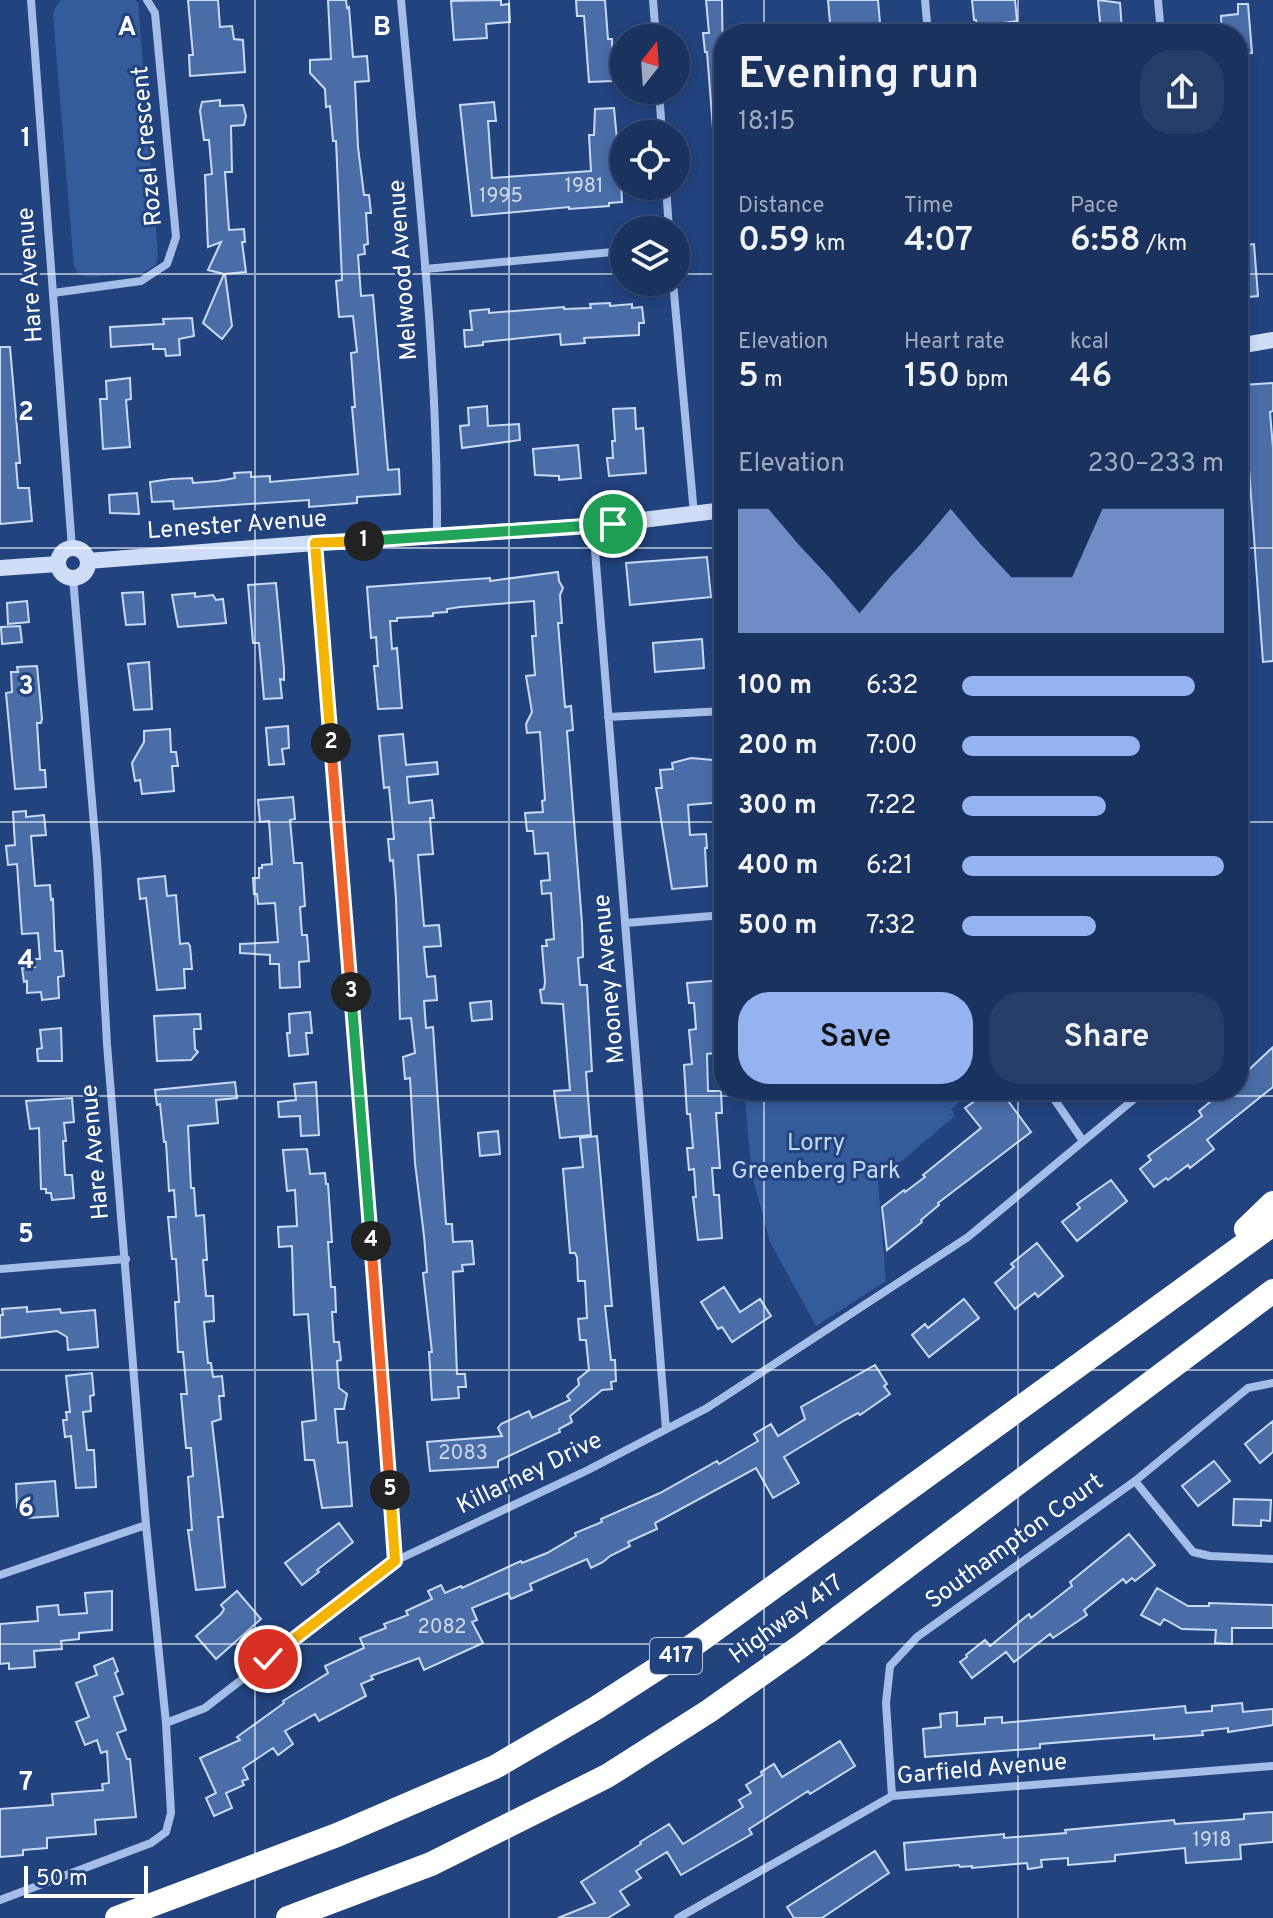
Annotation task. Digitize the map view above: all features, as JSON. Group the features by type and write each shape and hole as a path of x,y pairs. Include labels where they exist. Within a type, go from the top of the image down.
{"highway":[{"path":"1178,1295 1273,1203"},
{"name":"417","path":"117,1918 337,1835 495,1767 596,1708 695,1644 1273,1224"},
{"name":"Highway 417","path":"288,1918 431,1864 607,1776 709,1711 801,1646 1273,1291"}],"street":[{"name":"Hare Avenue","path":"31,0 72,548"},
{"name":"Rozel Crescent","path":"53,293 141,281 167,264 172,250 176,237 155,13 147,0"},
{"name":"Melwood Avenue","path":"401,0 425,269 437,454 437,538"},
{"path":"653,0 655,24"},
{"path":"925,0 927,24"},
{"path":"1158,0 1160,24"},
{"path":"425,269 610,252"},
{"path":"674,296 694,515"},
{"path":"1248,344 1273,340"},
{"name":"Lenester Avenue","path":"88,561 593,526 714,512"},
{"name":"Mooney Avenue","path":"593,526 666,1429"},
{"path":"315,543 395,1561"},
{"path":"72,548 83,551 88,561 85,573 73,578 63,573 58,564 60,556 72,548"},
{"path":"0,568 58,564"},
{"name":"Hare Avenue","path":"73,578 146,1525 166,1723"},
{"path":"608,717 714,712"},
{"path":"626,923 714,916"},
{"path":"1055,1100 1083,1141"},
{"name":"Killarney Drive","path":"166,1723 205,1708 395,1561 588,1470 719,1400 968,1237 1133,1100"},
{"path":"0,1269 126,1259"},
{"name":"Southampton Court","path":"892,1796 886,1703 890,1666 917,1637 1135,1481 1248,1388 1273,1383"},
{"path":"1135,1481 1193,1552 1210,1556 1273,1559"},
{"path":"0,1575 146,1525"},
{"path":"0,1900 151,1843 166,1832 171,1813 166,1723"},
{"name":"Garfield Avenue","path":"678,1918 892,1796 1273,1766"}],"green space":[{"path":"61,0 135,0 138,3 158,255 156,265 143,273 90,277 80,275 74,267 53,15"},
{"name":"Lorry Greenberg Park","path":"745,1100 962,1100 951,1109 955,1116 878,1181 886,1281 816,1326 770,1242 752,1176"}],"building":[{"path":"188,0 218,0 220,27 232,26 234,39 243,40 245,72 190,76 189,55 193,55"},
{"path":"328,0 346,0 353,57 367,56 369,81 355,82 358,147 364,195 369,195 371,213 366,213 368,244 364,245 365,254 358,255 361,296 373,295 388,470 399,469 400,494 357,497 357,503 309,507 309,500 174,509 173,501 152,502 150,482 171,479 192,478 193,483 218,481 235,478 234,473 251,472 251,477 270,476 270,482 358,474 352,407 355,407 351,353 357,352 353,316 339,317 336,281 342,280 336,141 333,141 325,89 310,73 310,60 331,59"},
{"path":"501,0 501,5 509,4 510,22 486,24 487,38 454,40 451,1"},
{"path":"576,0 605,0 610,39 610,81 589,82 584,16 577,16"},
{"path":"706,0 722,0 722,24 714,24 714,146 703,33 709,33"},
{"path":"828,0 878,0 880,24 830,24"},
{"path":"972,0 1015,0 1017,21 977,24"},
{"path":"1098,0 1120,3 1122,24 1100,24"},
{"path":"1238,4 1248,4 1252,53 1248,53 1248,24 1221,24 1221,16 1238,14"},
{"path":"220,100 220,106 243,105 246,116 244,125 231,126 232,172 225,172 229,230 244,229 245,242 242,242 246,272 225,274 232,326 222,339 203,323 224,274 208,270 221,242 208,247 205,175 212,174 209,140 204,140 200,111 202,102"},
{"path":"494,102 496,121 488,121 492,178 591,171 589,135 594,135 595,109 614,108 615,120 610,120 610,200 622,202 609,203 609,206 472,216 460,105"},
{"path":"1254,244 1258,296 1248,297 1248,245"},
{"path":"610,303 610,306 632,304 632,308 642,307 644,323 639,323 639,335 584,338 585,343 561,345 560,334 483,342 483,345 465,347 464,330 472,330 470,311 489,309 489,313 591,308 590,304"},
{"path":"192,318 194,336 179,339 180,355 166,356 165,349 153,349 153,344 111,347 110,327 164,324 163,319"},
{"path":"0,347 10,347 20,463 16,463 18,488 29,488 32,521 0,524"},
{"path":"130,378 131,399 126,400 130,447 103,449 100,399 107,399 106,381"},
{"path":"1273,383 1273,411 1270,412 1273,448 1273,661 1263,662 1248,454 1248,385"},
{"path":"487,406 488,426 519,424 520,440 462,448 460,426 469,425 468,408"},
{"path":"635,408 636,429 643,428 646,473 609,476 607,458 613,458 612,441 615,441 613,409"},
{"path":"578,445 581,478 559,480 559,476 535,475 533,449"},
{"path":"137,493 139,514 110,513 109,495"},
{"path":"707,557 711,597 630,605 626,563"},
{"path":"558,572 563,588 560,595 562,623 558,623 565,707 571,706 573,730 567,731 582,923 583,957 578,958 580,985 587,985 592,1071 586,1072 591,1135 560,1138 554,1091 570,1090 563,1004 542,1003 540,990 544,989 545,982 542,946 547,946 546,940 554,939 551,893 542,894 541,881 550,880 548,853 535,854 533,831 527,831 525,813 543,812 542,801 545,800 540,732 527,733 526,724 532,712 526,676 535,675 532,636 536,636 534,601 460,607 433,613 433,616 390,621 392,649 397,648 402,708 378,709 374,666 378,666 376,637 371,638 367,587 490,578 490,581"},
{"path":"276,583 284,680 280,679 282,698 264,699 259,643 253,643 248,585"},
{"path":"143,592 145,624 126,625 122,593"},
{"path":"195,593 195,597 213,595 216,600 223,599 226,623 178,627 172,595"},
{"path":"27,601 29,622 8,624 7,603"},
{"path":"20,626 22,642 2,644 1,627"},
{"path":"702,639 704,668 655,672 653,643"},
{"path":"149,662 152,709 134,710 128,664"},
{"path":"37,666 42,719 41,723 37,723 40,770 45,770 46,787 15,789 6,693 12,692 11,672 18,672 17,667"},
{"path":"288,726 289,748 282,749 284,764 269,765 266,728"},
{"path":"170,729 171,752 176,752 178,766 172,766 174,791 142,794 140,780 135,781 132,763 144,742 144,731"},
{"path":"403,734 406,765 437,762 438,774 407,777 409,803 432,800 434,818 430,818 433,854 418,855 424,926 439,925 441,946 424,947 427,977 435,976 437,1000 424,1001 426,1028 433,1027 446,1224 452,1224 453,1242 472,1241 474,1264 462,1265 463,1271 453,1272 457,1374 465,1374 466,1387 458,1387 459,1398 432,1400 429,1352 432,1352 423,1273 427,1272 424,1236 415,1163 410,1078 405,1079 403,1057 415,1053 411,1018 400,1019 396,899 388,839 394,839 389,787 384,788 379,736"},
{"path":"691,758 714,760 714,803 688,805 690,835 706,834 707,886 672,889 656,788 662,788 660,770 673,769 672,763"},
{"path":"293,797 295,819 290,820 294,863 302,863 305,906 300,907 302,935 307,935 309,961 299,962 300,987 280,988 279,964 270,964 270,955 240,953 240,944 278,942 275,903 258,904 257,894 254,894 253,878 259,878 259,868 272,864 269,821 260,822 258,800"},
{"path":"26,811 26,817 44,815 46,835 31,836 35,886 50,885 53,899 55,951 62,951 64,976 58,977 59,998 42,1000 41,992 27,993 27,981 24,982 22,968 35,967 35,959 40,959 38,933 22,934 17,864 8,865 6,846 15,845 13,812"},
{"path":"165,876 167,896 176,895 180,944 188,943 190,946 192,969 184,969 185,988 157,990 146,898 140,899 138,879"},
{"path":"714,981 714,1053 707,1054 708,1091 714,1091 714,1100 721,1100 722,1113 716,1113 720,1168 712,1168 714,1195 719,1195 722,1238 698,1240 693,1197 696,1197 694,1169 689,1170 687,1148 693,1148 684,1065 692,1064 689,1030 696,1029 694,1003 689,1003 687,983"},
{"path":"491,1001 492,1019 472,1021 470,1003"},
{"path":"310,1012 312,1033 306,1033 308,1054 289,1056 289,1014"},
{"path":"200,1014 201,1029 194,1029 195,1049 198,1052 191,1060 157,1061 154,1016"},
{"path":"61,1028 62,1061 38,1061 37,1049 42,1048 40,1030"},
{"path":"1273,1047 1273,1087 1207,1140 1214,1149 1190,1168 1188,1165 1154,1187 1140,1169 1151,1160 1148,1156 1202,1116 1199,1111 1213,1100 1248,1100 1248,1071"},
{"path":"235,1082 237,1098 216,1100 218,1123 188,1126 191,1188 194,1188 196,1216 204,1215 206,1296 213,1296 214,1321 204,1322 208,1363 211,1363 213,1377 222,1376 224,1396 219,1396 221,1419 212,1422 223,1517 218,1517 225,1587 196,1590 188,1530 192,1530 188,1477 193,1476 191,1448 186,1448 181,1394 187,1394 183,1352 178,1352 176,1259 172,1259 168,1217 176,1217 174,1190 169,1191 166,1142 155,1090"},
{"path":"316,1082 319,1135 301,1136 300,1116 279,1117 278,1102 296,1100 294,1084"},
{"path":"72,1098 74,1122 64,1123 66,1141 63,1141 65,1175 72,1175 74,1198 52,1200 51,1193 41,1189 39,1128 30,1129 26,1101"},
{"path":"976,1100 1007,1100 1031,1132 938,1203 922,1222 887,1250 882,1207 925,1177 923,1175 981,1128 965,1108"},
{"path":"498,1131 500,1154 480,1156 478,1133"},
{"path":"597,1136 612,1306 605,1306 616,1381 611,1382 612,1389 602,1390 570,1416 572,1422 559,1429 560,1432 498,1461 498,1467 430,1471 427,1442 502,1436 498,1428 501,1424 529,1411 532,1418 570,1400 567,1396 579,1385 578,1379 589,1370 586,1340 580,1340 578,1319 587,1318 585,1281 578,1281 577,1257 575,1253 570,1253 563,1169 583,1167 580,1138"},
{"path":"307,1149 310,1174 325,1173 328,1184 332,1242 328,1242 336,1312 332,1312 334,1342 339,1342 341,1360 337,1361 339,1388 347,1394 344,1409 335,1409 338,1443 347,1442 352,1506 322,1508 314,1460 305,1460 302,1422 316,1420 308,1314 294,1315 292,1246 279,1247 278,1227 297,1226 295,1190 287,1191 283,1150"},
{"path":"1111,1180 1127,1201 1077,1241 1062,1222 1080,1208 1077,1204"},
{"path":"1037,1243 1063,1276 1038,1297 1035,1293 1015,1309 995,1283 1014,1267 1011,1264"},
{"path":"724,1287 740,1312 760,1299 771,1316 732,1342 722,1327 718,1329 701,1302"},
{"path":"964,1299 979,1318 929,1357 912,1335 925,1324 928,1328"},
{"path":"27,1307 27,1312 95,1310 98,1347 68,1350 67,1337 57,1331 0,1338 2,1309"},
{"path":"875,1365 890,1394 860,1415 858,1413 845,1420 784,1457 799,1483 773,1498 756,1468 655,1523 657,1529 628,1542 630,1546 591,1568 587,1559 530,1584 532,1590 511,1599 508,1593 472,1608 477,1620 472,1622 483,1643 424,1670 419,1658 371,1676 373,1679 361,1684 366,1696 319,1721 315,1714 285,1731 293,1744 278,1755 273,1748 243,1768 248,1779 242,1781 244,1785 226,1793 232,1808 214,1816 206,1798 216,1793 200,1758 240,1740 237,1737 283,1701 328,1673 325,1666 364,1648 360,1638 386,1628 384,1624 408,1615 406,1611 432,1599 428,1591 441,1585 445,1593 462,1588 521,1561 547,1553 576,1536 575,1533 602,1522 601,1519 660,1493 717,1461 719,1464 758,1441 754,1434 771,1424 778,1436 805,1419 801,1407"},
{"path":"92,1373 94,1395 90,1396 91,1411 83,1412 87,1450 94,1450 96,1487 76,1488 71,1436 65,1437 63,1420 67,1420 66,1412 70,1412 66,1376"},
{"path":"1273,1421 1273,1452 1260,1463 1245,1444"},
{"path":"1214,1461 1230,1481 1198,1506 1182,1486"},
{"path":"55,1481 58,1516 28,1518 27,1505 17,1507 16,1484"},
{"path":"1234,1499 1271,1500 1270,1521 1261,1520 1261,1526 1233,1525"},
{"path":"339,1523 353,1542 302,1585 285,1563"},
{"path":"1129,1534 1155,1565 1135,1581 1132,1578 1126,1583 1123,1579 1084,1610 1087,1615 1053,1638 1050,1634 1014,1662 1006,1652 972,1678 960,1662 966,1655 985,1640 990,1646 1029,1614 1031,1618"},
{"path":"1157,1588 1188,1606 1209,1606 1209,1603 1273,1605 1273,1628 1232,1628 1232,1644 1215,1643 1216,1630 1182,1629 1164,1619 1160,1625 1141,1615"},
{"path":"112,1591 112,1630 79,1633 79,1639 61,1641 62,1649 34,1651 35,1667 9,1669 9,1663 0,1664 0,1624 38,1621 37,1607 58,1605 59,1615 87,1613 85,1593"},
{"path":"237,1591 261,1619 216,1659 196,1636 221,1614 224,1609 221,1605"},
{"path":"113,1658 123,1694 114,1697 126,1730 117,1733 127,1759 130,1759 136,1817 95,1820 96,1834 47,1838 47,1848 23,1850 23,1855 0,1857 0,1809 53,1805 52,1794 103,1790 102,1784 109,1783 107,1751 101,1753 97,1740 85,1745 76,1722 89,1717 76,1683 97,1675 94,1666"},
{"path":"1242,1703 1243,1712 1273,1709 1273,1725 1228,1732 1228,1728 1202,1731 1203,1735 1101,1739 1040,1744 1040,1748 925,1757 923,1729 941,1727 940,1714 957,1712 957,1726 985,1724 985,1718 1002,1717 1002,1723 1185,1706 1186,1713 1212,1711 1212,1706"},
{"path":"840,1741 855,1766 810,1794 808,1791 749,1829 752,1834 681,1875 667,1852 636,1871 641,1878 620,1891 629,1905 608,1918 558,1918 595,1903 581,1882 640,1842 669,1824 683,1844 743,1807 739,1800 751,1793 746,1785 762,1775 761,1772 774,1764 782,1777"},
{"path":"1273,1812 1273,1842 1240,1845 1241,1859 1186,1863 1185,1848 1115,1855 1115,1861 1068,1865 1068,1858 1041,1860 1042,1867 1028,1869 1027,1863 906,1870 904,1843 1004,1834 1004,1838 1066,1833 1065,1830 1174,1820 1175,1824 1244,1819 1244,1814"},
{"path":"875,1851 889,1873 822,1918 794,1918 787,1907"}],"route":[{"path":"268,1659 395,1561 315,543 437,538 613,524"}]}
